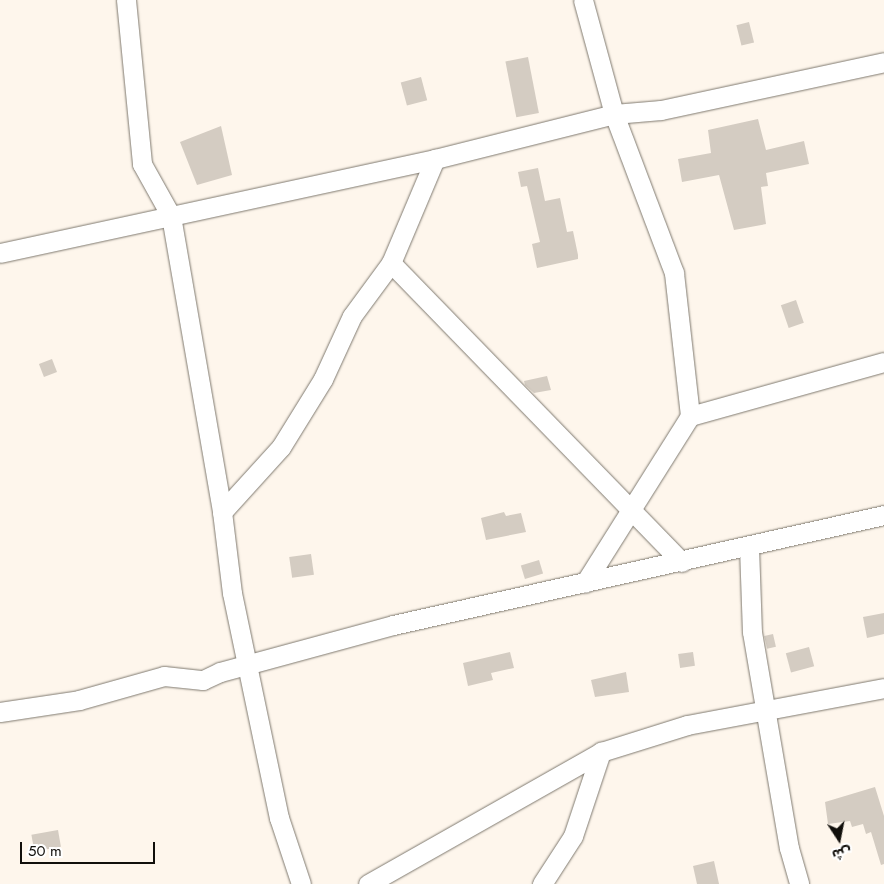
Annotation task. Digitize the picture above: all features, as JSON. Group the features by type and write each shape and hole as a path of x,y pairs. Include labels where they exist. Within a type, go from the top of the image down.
{"street":[{"path":"126,0 142,164 171,216 247,666 279,818 301,884"},
{"path":"582,0 614,114 674,273 690,416 630,506 585,583"},
{"path":"0,253 435,159 614,114 661,110 884,62"},
{"path":"222,512 281,447 323,379 352,316 390,264 435,159"},
{"path":"390,264 630,506 682,562"},
{"path":"690,416 884,362"},
{"path":"0,712 79,700 164,676 203,680 392,625 682,562 884,515"},
{"path":"749,547 752,632 768,708 789,848 798,884"},
{"path":"368,884 601,752 687,725 768,708 884,688"},
{"path":"542,884 573,836 601,752"}],"building":[{"path":"749,22 754,42 741,46 736,25"},
{"path":"528,57 539,113 516,117 505,61"},
{"path":"421,77 427,100 407,106 401,82"},
{"path":"758,119 766,150 804,141 809,164 766,173 768,186 761,187 766,224 734,230 719,175 682,182 678,159 711,153 708,130"},
{"path":"221,126 232,175 197,185 180,142"},
{"path":"538,168 545,201 560,198 567,232 573,231 578,259 537,268 532,244 540,242 527,186 521,187 518,172"},
{"path":"796,300 804,323 789,328 781,305"},
{"path":"52,359 57,372 44,377 39,364"},
{"path":"547,376 551,390 534,393 525,385 524,381"},
{"path":"504,512 506,516 521,513 526,532 486,540 481,518"},
{"path":"311,554 314,575 292,578 289,557"},
{"path":"539,560 543,573 525,579 521,566"},
{"path":"884,613 884,634 867,638 863,617"},
{"path":"773,634 776,647 767,649 764,636"},
{"path":"809,647 814,666 791,673 786,653"},
{"path":"510,652 514,668 491,673 493,680 468,686 463,663"},
{"path":"693,652 695,666 680,668 678,654"},
{"path":"626,672 629,692 595,697 591,680"},
{"path":"875,787 884,816 884,864 881,865 871,832 866,834 863,824 852,827 850,821 828,824 825,802"},
{"path":"58,830 61,847 34,851 31,835"},
{"path":"714,861 719,884 697,884 693,866"}]}
